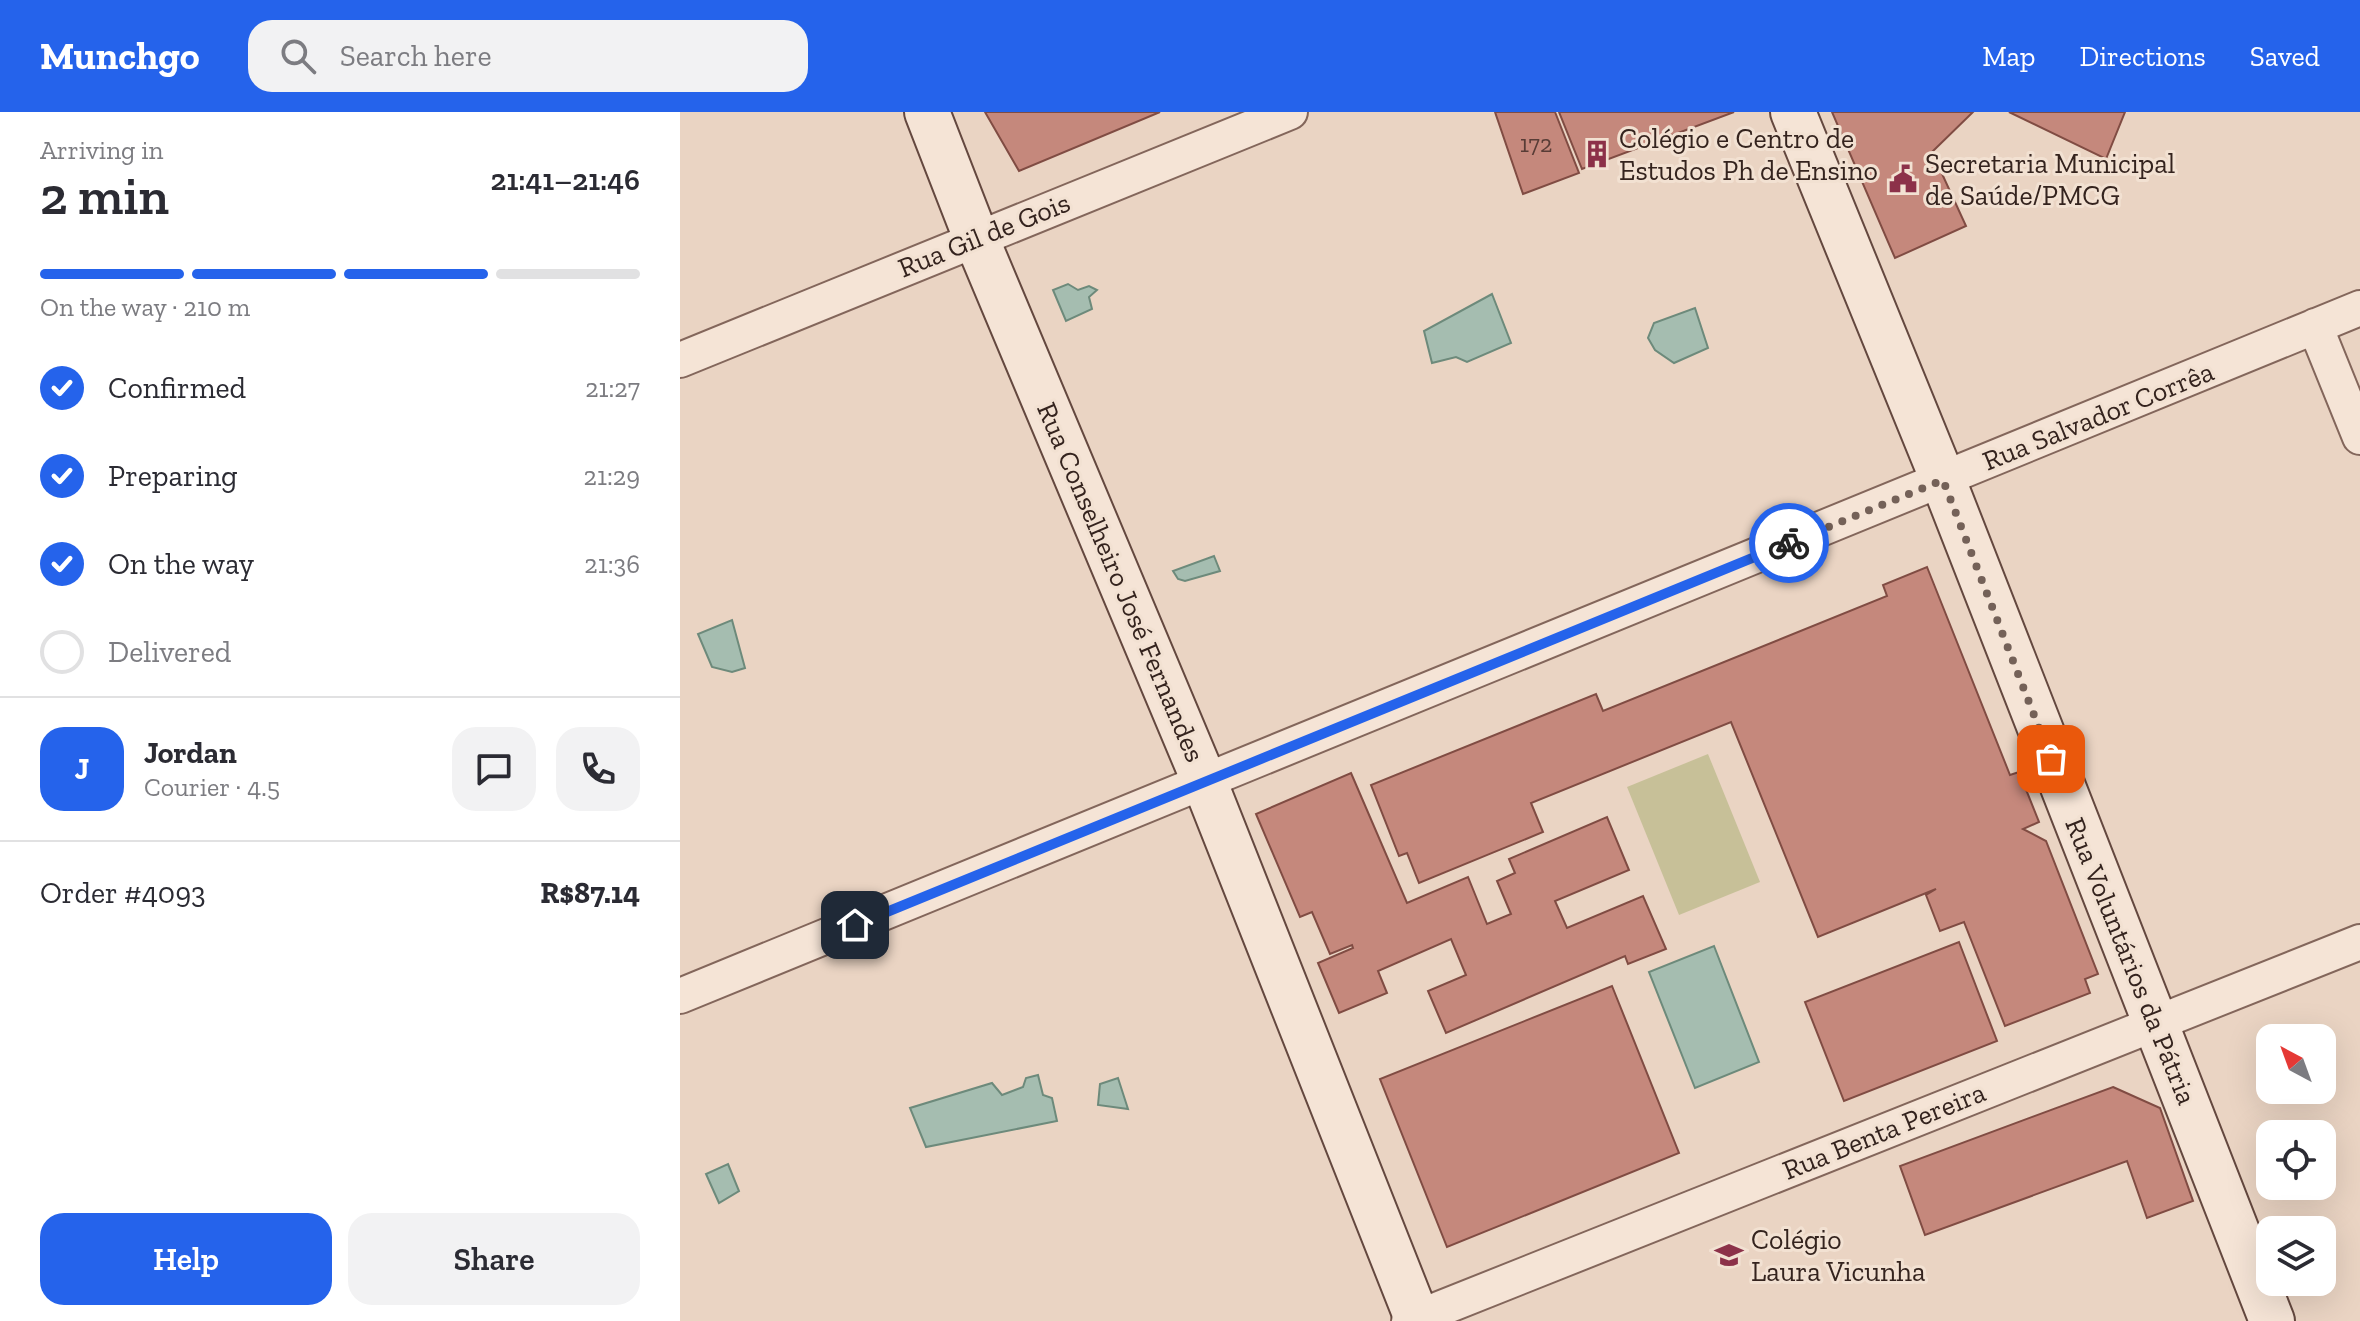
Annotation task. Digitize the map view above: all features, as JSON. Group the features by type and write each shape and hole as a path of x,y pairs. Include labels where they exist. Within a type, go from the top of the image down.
{"main road":[{"name":"Rua Conselheiro José Fernandes","path":"927,112 976,238 1205,783 1415,1320"},
{"name":"Rua Voluntários da Pátria","path":"1793,112 1943,480 2272,1321"}],"street":[{"name":"Rua Gil de Gois","path":"680,360 1290,112"},
{"name":"Rua Salvador Corrêa","path":"680,996 2360,308"},
{"path":"2315,326 2360,437"},
{"name":"Rua Benta Pereira","path":"1415,1320 2360,942"}],"shaded area":[{"path":"1068,284 1078,290 1089,286 1097,290 1089,297 1092,309 1066,321 1053,290"},
{"path":"1492,294 1511,343 1467,362 1456,357 1432,363 1424,331"},
{"path":"1695,308 1708,348 1674,363 1655,350 1648,338 1654,323"},
{"path":"1214,556 1220,571 1185,581 1178,579 1173,571"},
{"path":"732,620 745,668 732,672 712,667 698,634"},
{"path":"1708,754 1760,882 1679,915 1627,787"},
{"path":"1714,946 1759,1062 1695,1088 1649,972"},
{"path":"1038,1075 1043,1095 1052,1098 1057,1121 926,1147 910,1108 992,1083 1002,1095 1023,1087 1026,1078"},
{"path":"1118,1078 1128,1109 1098,1105 1100,1084"},
{"path":"728,1164 739,1191 719,1203 706,1174"}],"building":[{"path":"985,112 1160,112 1019,171"},
{"path":"1495,112 1555,112 1579,173 1523,194"},
{"name":"Colégio e Centro de Estudos Ph de Ensino","path":"1559,112 1734,112 1582,169"},
{"name":"Secretaria Municipal de Saúde/PMCG","path":"1832,112 1973,112 1932,152 1966,226 1895,258"},
{"name":"Secretaria Municipal de Saúde/PMCG","path":"2009,112 2125,112 2106,159"},
{"path":"1927,567 2010,775 2019,772 2039,822 2023,829 2046,841 2098,974 2085,979 2090,993 2005,1026 1964,922 1940,931 1926,895 1936,889 1818,937 1731,722 1531,803 1543,832 1419,883 1407,853 1399,856 1371,785 1596,694 1603,711 1887,596 1883,585"},
{"path":"1351,773 1407,903 1468,877 1487,924 1511,914 1497,881 1515,873 1509,859 1607,817 1629,870 1555,901 1567,928 1643,896 1666,949 1628,964 1625,956 1446,1033 1428,991 1466,975 1451,939 1378,971 1387,993 1339,1013 1318,963 1353,948 1352,945 1330,954 1312,912 1300,917 1256,814"},
{"path":"1959,942 1997,1041 1844,1101 1805,1002"},
{"path":"1612,986 1679,1153 1447,1247 1380,1079"},
{"path":"2113,1087 2160,1108 2193,1201 2147,1218 2127,1161 1925,1235 1900,1166"}],"way so far":[{"path":"1789,543 1943,480 2051,759"}],"place":[{"name":"Colégio e Centro de Estudos Ph de Ensino","path":"1597,154"},
{"name":"Secretaria Municipal de Saúde/PMCG","path":"1903,179"},
{"name":"Colégio Laura Vicunha","path":"1729,1255"}],"route":[{"path":"855,925 1789,543"}]}
